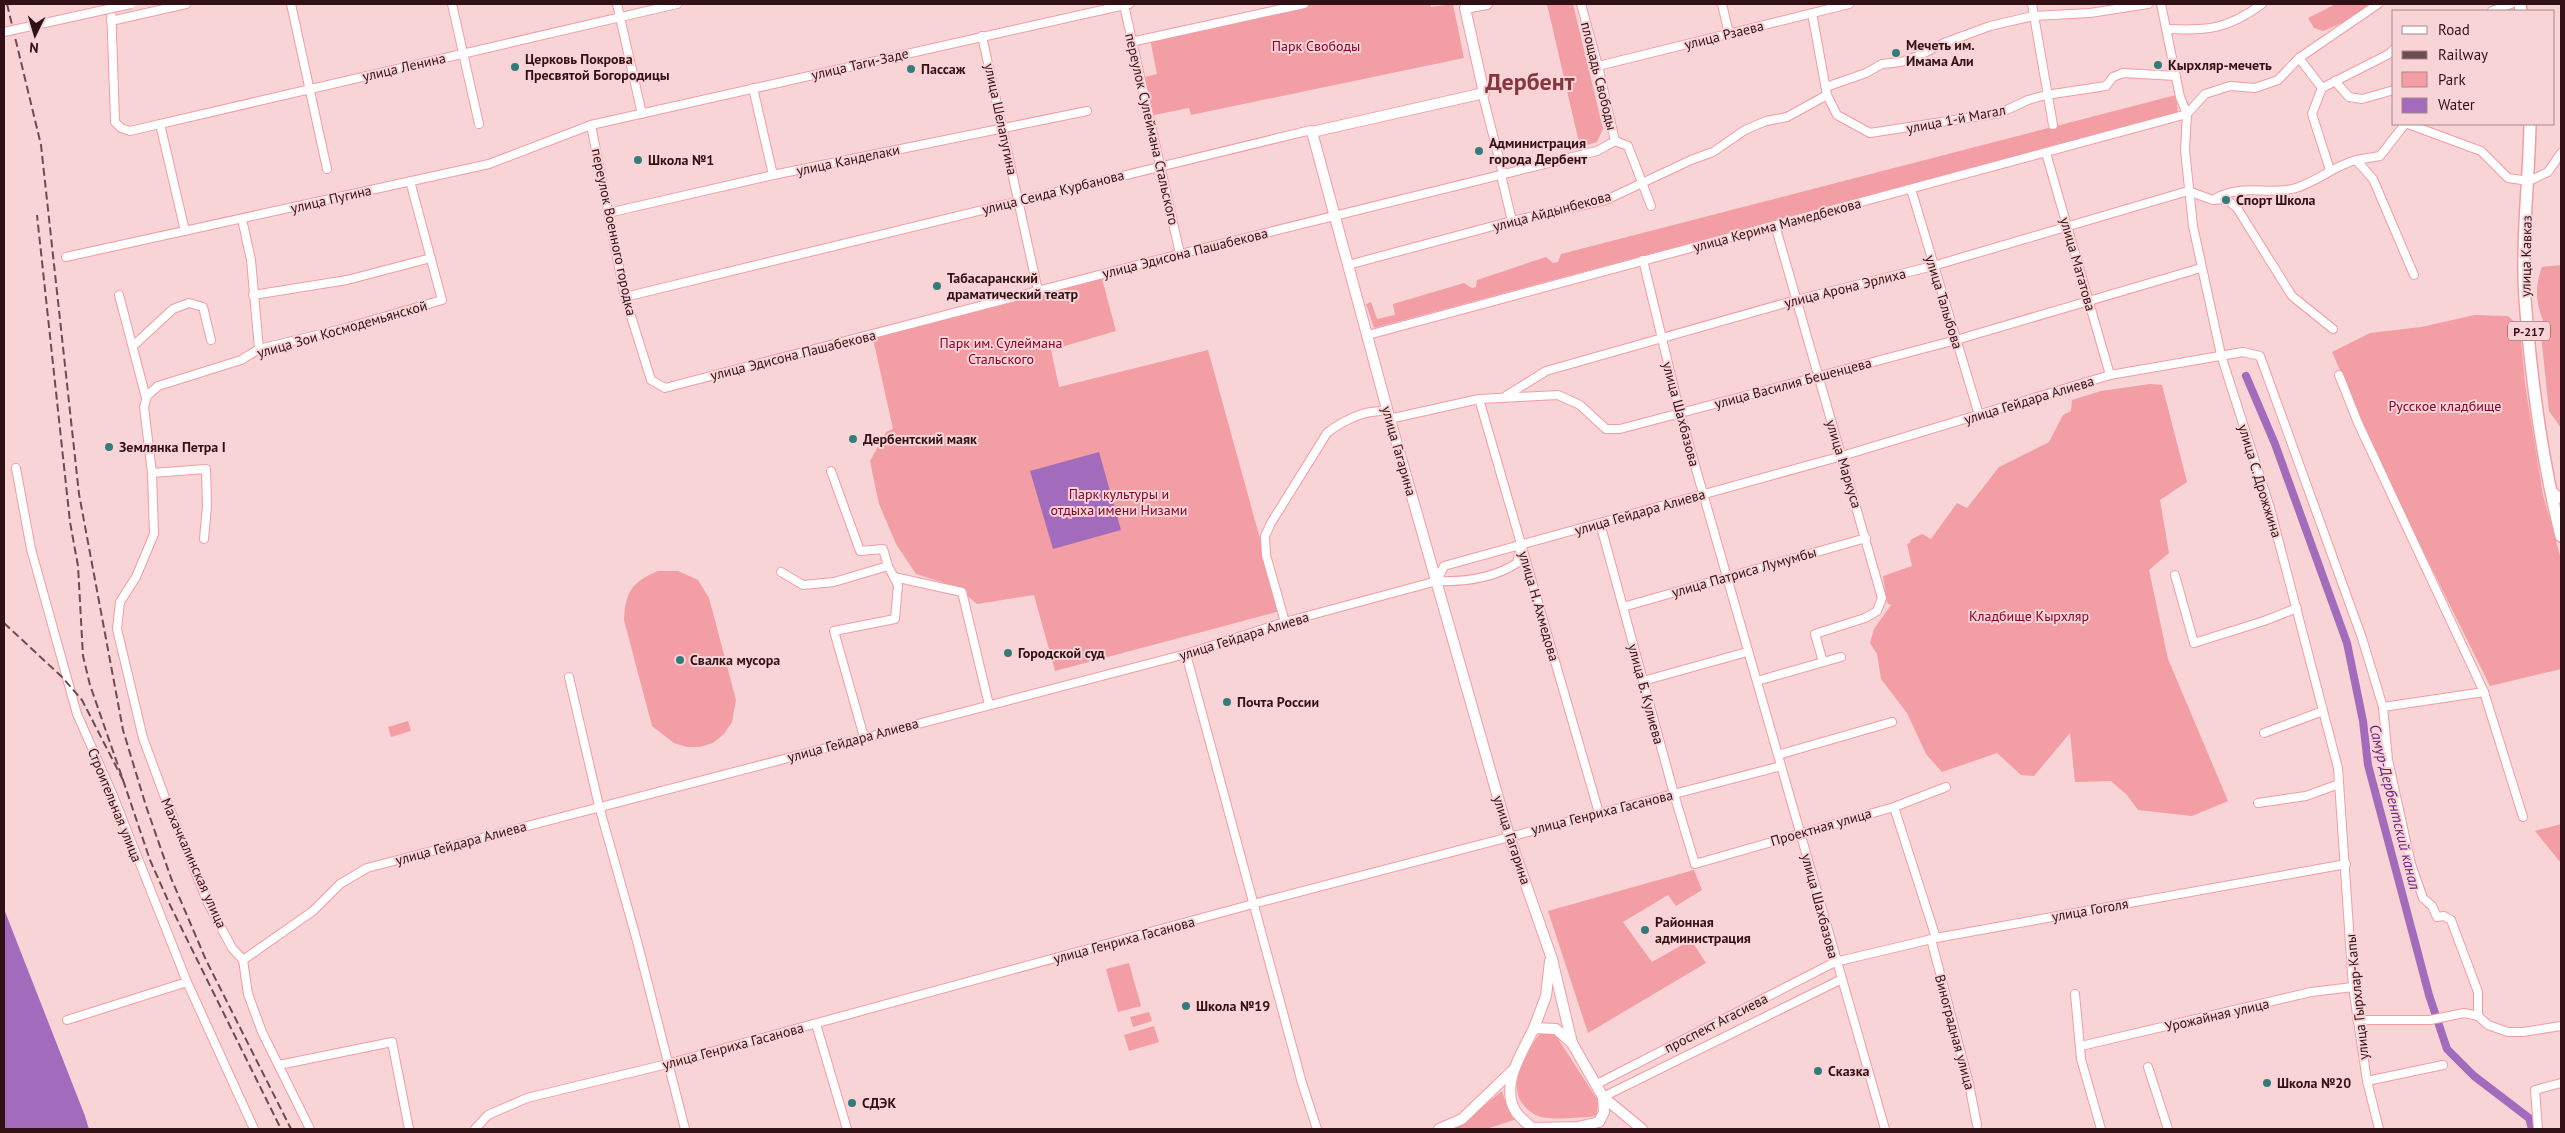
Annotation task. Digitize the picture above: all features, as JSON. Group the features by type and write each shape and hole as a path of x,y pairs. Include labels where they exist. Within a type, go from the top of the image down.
{"highway":[{"name":"улица Кавказ","path":"2530,125 2530,181 2524,250 2525,299 2549,486 2561,536"}],"main road":[{"path":"1462,6 1480,4"},
{"path":"1462,6 1487,4"},
{"path":"1462,6 1483,93"},
{"name":"улица Сеида Курбанова","path":"1311,130 1483,93"},
{"name":"улица Гагарина","path":"1334,215 1312,132 1483,93"},
{"name":"улица Гагарина","path":"1311,130 1388,414"},
{"name":"улица Гагарина","path":"1349,265 1388,414 1509,836 1550,958 1546,996 1534,1028"},
{"name":"улица Гагарина","path":"1509,836 1552,959 1572,1043"},
{"path":"1439,1129 1462,1119 1514,1069 1534,1028 1556,1029 1572,1043 1598,1084 1603,1097 1604,1112 1599,1122 1578,1127"},
{"path":"1514,1069 1511,1099 1516,1112 1530,1129 1578,1127 1594,1129"},
{"path":"1603,1097 1642,1129"}],"street":[{"path":"111,4 111,22 186,4"},
{"path":"4,32 131,4"},
{"path":"291,4 327,169"},
{"path":"452,4 479,124"},
{"path":"617,4 642,114"},
{"name":"улица Ленина","path":"111,22 116,122 121,128 130,131 677,4"},
{"name":"переулок Сулеймана Стальского","path":"1126,4 1131,42 1180,254"},
{"name":"улица Таги-Заде","path":"591,125 982,36 1091,7 1126,4"},
{"path":"1131,42 1304,4"},
{"name":"площадь Свободы","path":"1502,175 1597,151 1615,141 1598,66 1581,4"},
{"path":"1722,4 1729,34"},
{"name":"улица Рзаева","path":"1598,66 1849,4"},
{"path":"2032,4 2046,95 2053,125"},
{"name":"улица Айдынбекова","path":"1349,265 1512,221 1606,200 1640,182 1691,160 1703,157 1744,130 1766,121 1787,117 1826,91 1882,64 1900,62 1918,56 1944,43 1990,26 2033,16 2082,13 2148,4"},
{"name":"улица С. Дрожжина","path":"2161,4 2180,97 2187,114 2185,150 2188,192 2202,268 2221,355 2270,508 2338,768 2346,864"},
{"path":"2167,29 2209,30 2226,24 2262,4"},
{"path":"2187,114 2205,94 2230,86 2255,88 2278,80 2298,58 2378,4"},
{"path":"2495,10 2511,4"},
{"name":"улица 1-й Магал","path":"1812,13 1826,91 1837,116 1870,133 2000,113 2028,100 2046,95 2106,86 2113,77 2123,73 2176,76"},
{"name":"улица Шелапугина","path":"982,36 1038,291"},
{"path":"2330,170 2312,114 2322,88 2392,51"},
{"path":"2298,58 2322,88"},
{"path":"2335,81 2349,97 2362,99 2392,91"},
{"path":"753,88 774,175"},
{"path":"1483,93 1512,221"},
{"name":"улица Канделаки","path":"608,212 774,175 1087,111"},
{"name":"улица Керима Мамедбекова","path":"1368,335 2187,114"},
{"path":"160,124 184,231"},
{"name":"улица Пугина","path":"66,257 489,164 591,125"},
{"name":"переулок Военного городка","path":"591,125 625,296 651,380 665,388"},
{"path":"2213,200 2229,191 2294,189 2339,164 2380,156 2406,125"},
{"path":"2410,125 2481,151 2508,178 2530,181 2548,172 2561,153"},
{"name":"улица Сеида Курбанова","path":"625,296 1311,130"},
{"path":"1615,141 1628,146 1640,182 1651,206"},
{"name":"улица Мататова","path":"2046,153 2110,375"},
{"path":"2356,160 2373,179 2414,275"},
{"name":"улица Эдисона Пашабекова","path":"665,388 1180,254 1502,175"},
{"path":"253,295 347,280 431,258 410,181"},
{"name":"улица Талыбова","path":"1911,189 1978,415"},
{"path":"2188,192 2213,200 2226,199 2237,208 2292,296 2333,329"},
{"name":"улица Арона Эрлиха","path":"1506,396 1546,371 1796,300 1933,266 2188,192"},
{"path":"242,219 250,260 259,349"},
{"name":"улица Маркуса","path":"1775,225 1882,598 1877,611 1865,618 1815,634 1823,662"},
{"name":"улица Зои Космодемьянской","path":"146,398 158,386 241,360 259,349 342,329 442,300 431,258"},
{"name":"улица Шахбазова","path":"1643,260 1680,414 1778,754 1840,980 1885,1129"},
{"name":"улица Василия Бешенцева","path":"1285,622 1266,555 1265,536 1270,523 1327,433 1335,426 1370,412 1388,414 1506,396 1558,395 1580,405 1606,429 1620,429 1817,375 1956,340 2202,268"},
{"path":"119,295 146,398 144,407 152,474 206,469 207,506 204,539"},
{"path":"133,346 173,309 189,303 203,307 211,340"},
{"name":"улица Гейдара Алиева","path":"243,960 313,911 340,884 367,868 1186,654 1285,622 1436,581 1444,566 1842,456 2110,375 2243,352 2260,356 2330,545 2383,707"},
{"path":"2339,375 2358,423 2484,692 2523,816"},
{"name":"улица Н. Ахмедова","path":"1479,399 1599,813"},
{"name":"Строительная улица","path":"16,468 31,549 58,640 76,714 112,793 187,982 254,1129"},
{"path":"831,471 860,551 882,549 898,585 895,619 834,631 864,737"},
{"name":"Махачкалинская улица","path":"152,474 154,534 136,577 120,602 118,637 148,753 208,902 232,948 243,960 248,994 262,1032 310,1129"},
{"path":"2549,486 2561,499"},
{"name":"улица Б. Кулиева","path":"1600,523 1695,864"},
{"name":"улица Патриса Лумумбы","path":"1623,607 1866,538"},
{"path":"1436,581 1461,582 1508,569 1517,564 1521,546"},
{"path":"781,572 803,585 834,582 888,566"},
{"path":"2175,574 2194,643 2264,622 2296,608"},
{"path":"894,577 962,592 989,705"},
{"path":"1643,681 1748,652"},
{"path":"1186,654 1302,1083 1317,1129"},
{"path":"1757,681 1841,657"},
{"path":"569,678 600,806 685,1129"},
{"path":"2478,1016 2478,992 2451,920 2444,916 2437,917 2432,906 2424,901 2411,864 2388,760 2383,707 2484,692"},
{"path":"2264,733 2323,711"},
{"path":"1778,754 1892,722"},
{"name":"улица Генриха Гасанова","path":"475,1129 488,1115 527,1098 667,1064 1253,904 1781,766"},
{"path":"2258,802 2306,796 2339,784"},
{"name":"Проектная улица","path":"1695,864 1894,806 1946,787"},
{"name":"Виноградная улица","path":"1894,806 1934,939 1977,1125"},
{"name":"улица Гоголя","path":"1835,962 1934,939 2346,864"},
{"name":"улица Гырхлар-Капы","path":"2346,864 2353,987 2357,1020 2367,1081 2379,1129"},
{"name":"проспект Агасиева","path":"1598,1084 1835,962"},
{"path":"1603,1097 1840,980"},
{"path":"67,1020 187,982"},
{"name":"Урожайная улица","path":"2081,1046 2311,992 2353,987"},
{"path":"2075,994 2081,1059 2101,1129"},
{"path":"2357,1020 2430,1020 2464,1013 2478,1016 2488,1025 2508,1032 2524,1032 2561,1026"},
{"path":"816,1024 846,1129"},
{"path":"279,1065 392,1042 409,1129"},
{"path":"2367,1081 2444,1065"},
{"path":"2148,1067 2168,1129"},
{"path":"2538,1129 2535,1090 2561,1083"}],"green space":[{"name":"Парк Свободы","path":"1314,4 1430,4 1431,7 1453,4 1464,58 1191,115 1189,108 1154,115 1145,77 1157,74 1150,39"},
{"path":"1547,4 1573,4 1603,129 1597,142 1580,147"},
{"path":"2336,4 2386,4 2323,31 2314,28 2308,18"},
{"path":"2176,95 2178,112 1374,328 1366,304 1371,302 1377,319 1395,315 1393,304 1464,283 1472,288 1476,287 1477,280 1546,257 1553,263 1558,262 1561,254"},
{"path":"2561,265 2561,428 2549,411 2541,335 2546,327 2538,304 2537,290 2542,267"},
{"name":"Парк культуры и отдыха имени Низами","path":"1101,275 1116,331 1051,350 1059,387 1208,350 1280,611 1055,671 1034,595 977,604 957,587 916,574 896,544 879,504 870,461 886,432 893,429 872,334"},
{"name":"Русское кладбище","path":"2475,315 2508,316 2520,327 2525,384 2543,495 2561,559 2561,669 2490,686 2390,484 2332,352 2370,333 2421,327"},
{"name":"Кладбище Кырхляр","path":"2150,384 2162,385 2187,482 2160,500 2169,553 2149,570 2168,659 2228,801 2192,816 2138,810 2127,795 2111,781 2075,782 2070,733 2034,776 2021,775 1997,753 1942,772 1926,754 1907,713 1881,679 1877,654 1870,643 1874,629 1891,605 1887,603 1883,576 1912,566 1907,544 1911,542 1910,540 1922,534 1931,539 1957,503 1967,508 1999,467 2049,442 2063,415 2071,411 2072,400 2101,391"},
{"name":"Свалка мусора","path":"658,571 678,571 698,580 709,598 736,700 732,722 724,734 713,743 700,747 687,747 674,743 652,726 624,620 626,602 632,589 642,579"},
{"path":"408,721 411,731 391,737 388,727"},
{"path":"2561,824 2561,863 2535,831"},
{"path":"1694,870 1702,890 1676,906 1668,895 1623,922 1652,962 1691,940 1706,963 1588,1033 1548,911"},
{"path":"1129,963 1141,1006 1118,1012 1106,969"},
{"path":"1149,1012 1152,1021 1133,1027 1130,1017"},
{"path":"1154,1026 1159,1042 1129,1051 1124,1035"},
{"path":"1546,1031 1555,1034 1599,1102 1596,1115 1591,1117 1546,1118 1534,1114 1520,1100 1517,1085 1524,1059 1536,1039"},
{"path":"1502,1091 1507,1107 1517,1119 1486,1129 1451,1129 1464,1122"}],"water":[{"path":"1099,452 1121,530 1053,549 1030,471"},
{"path":"4,909 85,1116 89,1129 4,1129"}],"waterway":[{"name":"Самур-Дербентский канал","path":"2246,376 2275,444 2347,643 2363,721 2368,765 2429,995 2447,1049 2474,1076 2529,1118 2532,1129"}],"railway":[{"path":"7,4 41,145 79,494 123,730 146,806 171,878 206,960 291,1129"},
{"path":"4,623 62,677 82,700 123,780 90,685 83,656 78,566 70,522 37,215"},
{"path":"123,780 150,860 170,905 281,1129"}],"place":[{"name":"Мечеть им. Имама Али","path":"1896,53"},
{"name":"Кырхляр-мечеть","path":"2158,65"},
{"name":"Церковь Покрова Пресвятой Богородицы","path":"515,67"},
{"name":"Пассаж","path":"911,69"},
{"name":"Администрация города Дербент","path":"1479,151"},
{"name":"Школа №1","path":"638,160"},
{"name":"Спорт Школа","path":"2226,200"},
{"name":"Табасаранский драматический театр","path":"937,286"},
{"name":"Дербентский маяк","path":"853,439"},
{"name":"Землянка Петра I","path":"109,447"},
{"name":"Городской суд","path":"1008,653"},
{"name":"Свалка мусора","path":"680,660"},
{"name":"Почта России","path":"1227,702"},
{"name":"Районная администрация","path":"1645,930"},
{"name":"Школа №19","path":"1186,1006"},
{"name":"Сказка","path":"1818,1071"},
{"name":"Школа №20","path":"2267,1083"},
{"name":"СДЭК","path":"852,1103"}],"district":[{"name":"Дербент","path":"1530,81"}],"park label":[{"name":"Парк им. Сулеймана Стальского","path":"1001,352"}]}
